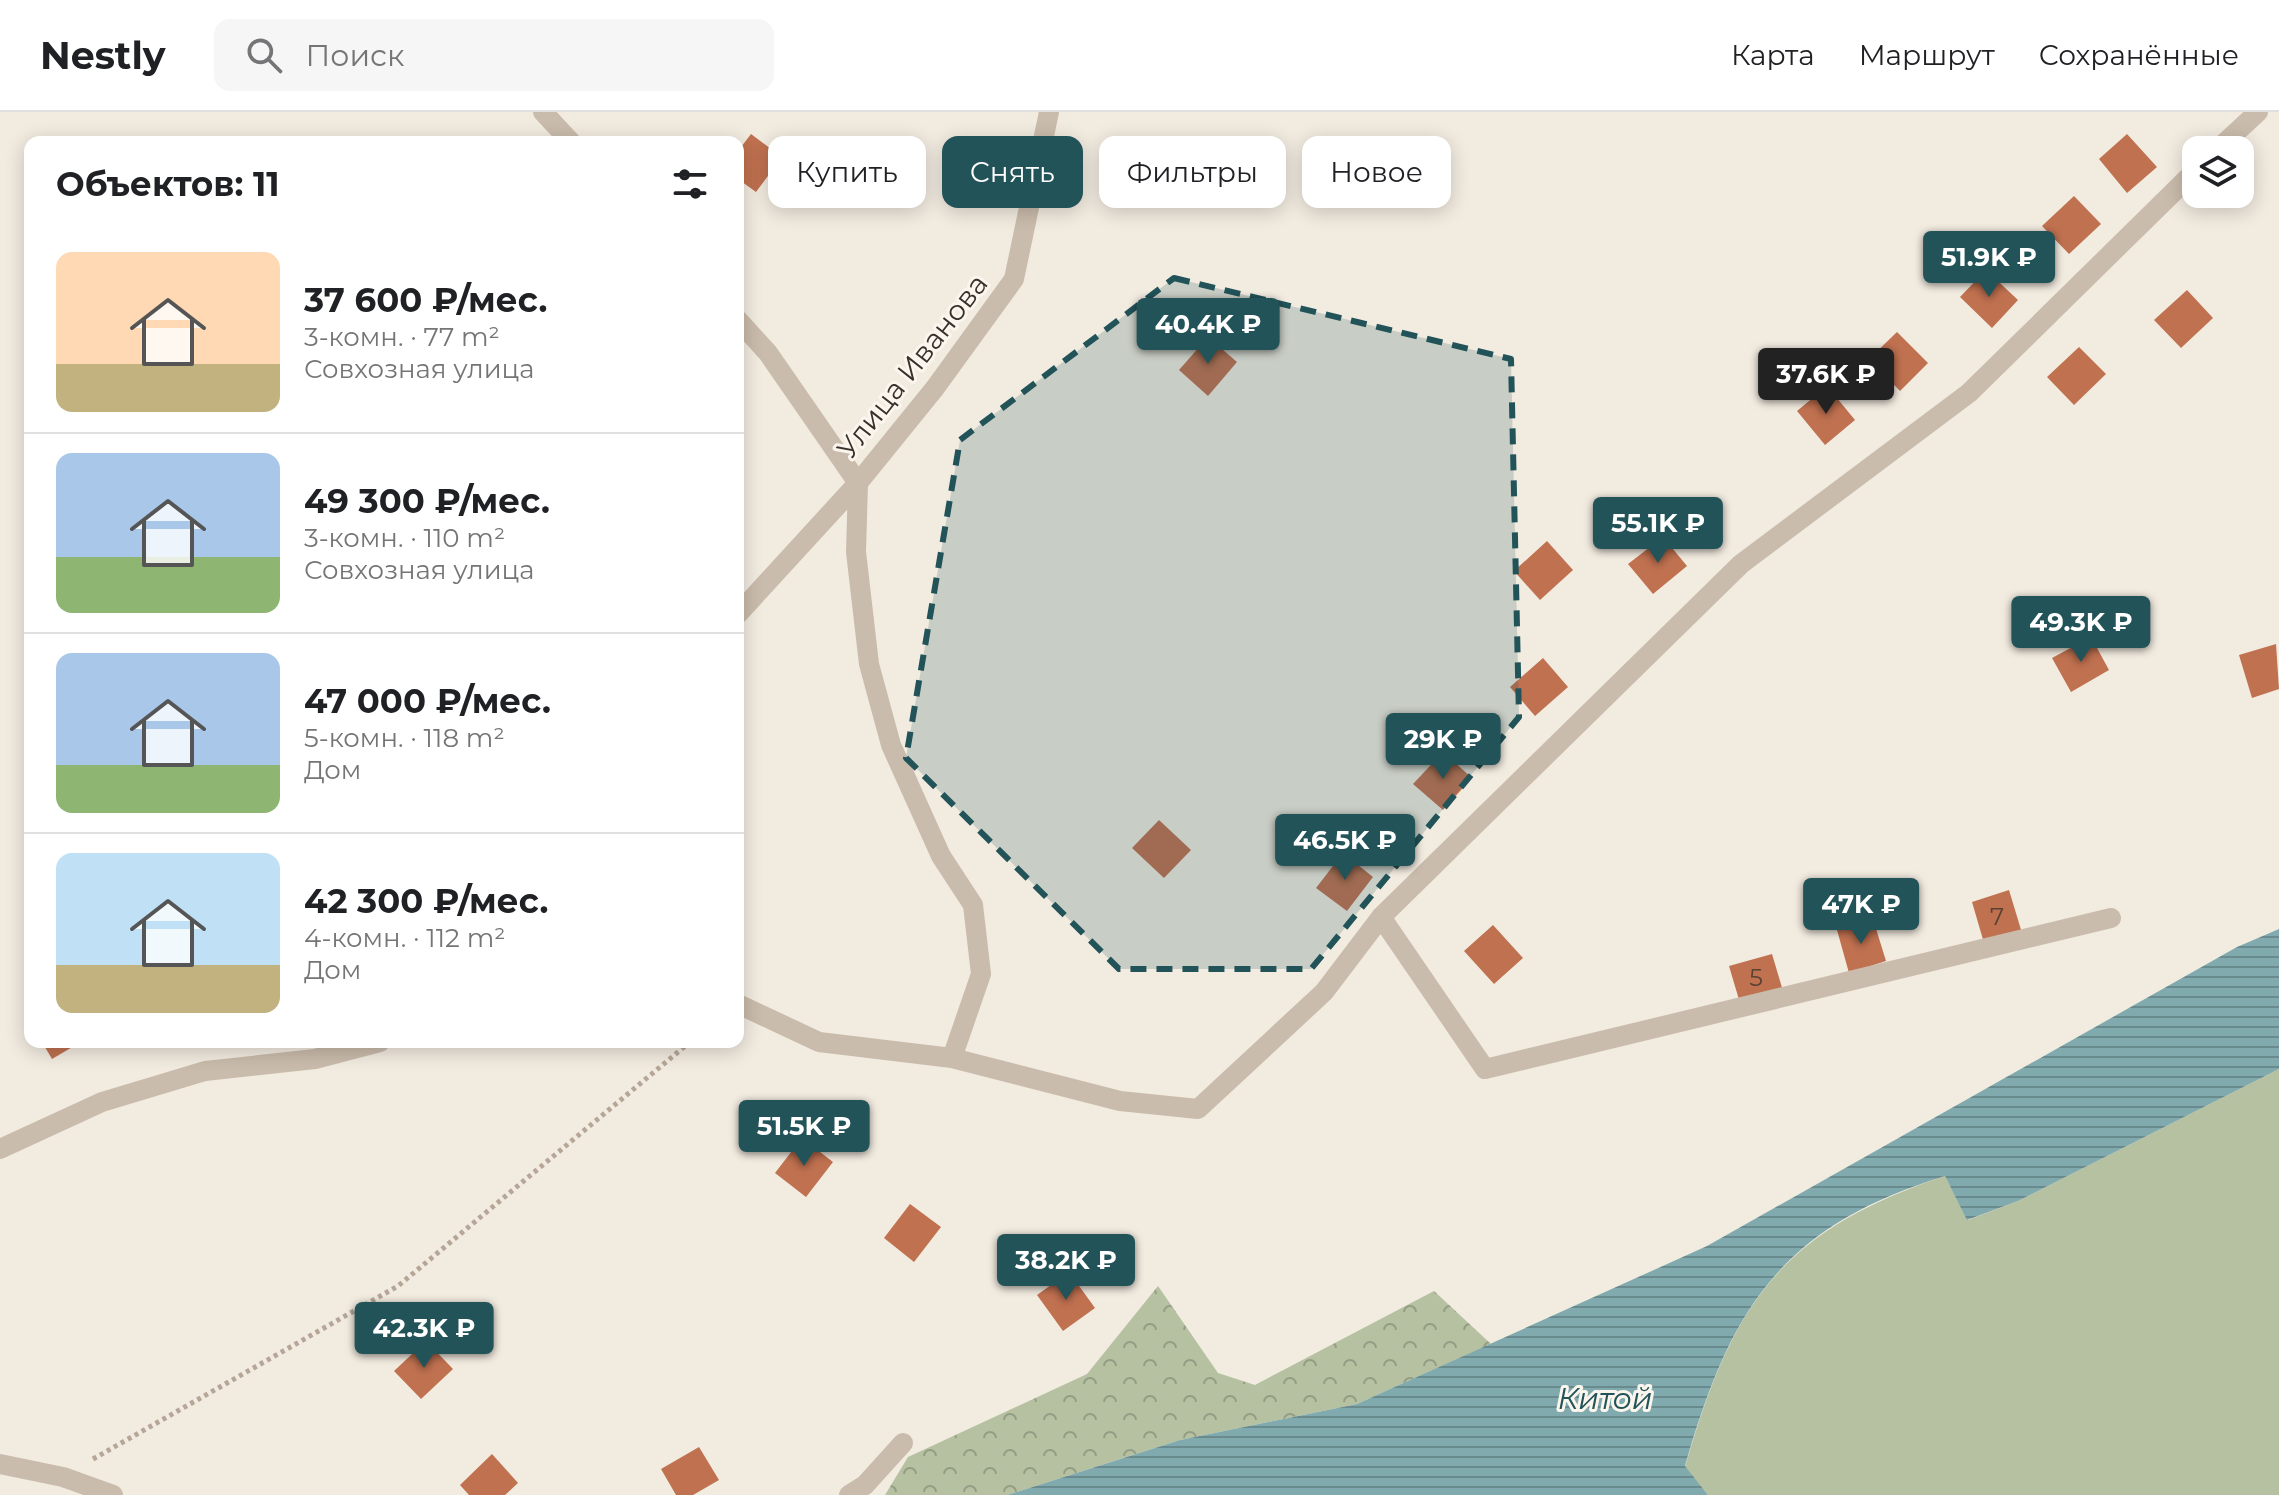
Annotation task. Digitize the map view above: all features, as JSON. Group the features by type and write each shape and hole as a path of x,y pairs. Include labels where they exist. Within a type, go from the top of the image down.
{"street":[{"path":"543,112 565,136"},
{"name":"Улица Иванова","path":"744,607 858,483 935,388 1014,279 1049,112"},
{"path":"2232,136 2258,112"},
{"path":"744,1007 819,1042 952,1058 1120,1101 1198,1109 1324,992 1381,917 1741,564 1969,393 2182,184"},
{"path":"744,327 768,353 858,483 856,552 869,664 891,745 941,856 973,905 981,974 952,1058"},
{"path":"1381,917 1485,1069 2111,918"},
{"path":"0,1149 102,1102 205,1071 315,1059 357,1048"},
{"path":"849,1495 865,1485 903,1443"},
{"path":"0,1464 63,1477 113,1495"}],"path":[{"path":"63,1477 398,1286 683,1048"}],"highlighted area":[{"path":"1174,278 1511,359 1519,717 1311,969 1119,969 906,758 960,440"}],"green space":[{"path":"2279,1069 2279,1495 1708,1495 1685,1467 1722,1360 1744,1318 1771,1281 1803,1249 1841,1222 1888,1198 1945,1176 1968,1220 2018,1201"},
{"path":"1158,1286 1218,1373 1255,1385 1434,1291 1491,1344 1357,1404 1180,1440 1007,1495 885,1495 908,1457 1087,1374"}],"water":[{"name":"Китой","path":"2279,929 2279,1069 2018,1201 1967,1220 1945,1176 1889,1196 1842,1220 1803,1248 1771,1280 1744,1318 1702,1410 1685,1466 1708,1495 1007,1495 1180,1440 1357,1404 1707,1246 2237,947"}],"building":[{"path":"751,134 768,147 768,176 756,192 744,183 744,143"},
{"path":"2127,134 2157,167 2127,193 2099,159"},
{"path":"2074,196 2101,224 2069,254 2042,226"},
{"path":"1986,270 2018,300 1992,328 1960,297"},
{"path":"2187,290 2213,318 2181,348 2154,320"},
{"path":"1897,332 1928,363 1900,391 1869,359"},
{"path":"1208,337 1237,362 1208,396 1179,370"},
{"path":"2079,347 2106,374 2074,405 2047,377"},
{"path":"1827,386 1855,420 1825,445 1797,411"},
{"path":"1663,537 1687,566 1653,594 1628,564"},
{"path":"1547,541 1573,570 1540,600 1514,571"},
{"path":"2091,637 2109,670 2071,692 2052,658"},
{"path":"2276,644 2279,689 2252,698 2239,655"},
{"path":"1543,658 1568,687 1535,716 1510,687"},
{"path":"1443,752 1472,778 1443,810 1413,784"},
{"path":"1159,820 1191,850 1164,878 1132,848"},
{"path":"1343,853 1373,877 1347,911 1316,888"},
{"path":"2009,890 2022,933 1984,943 1972,902"},
{"path":"1873,919 1886,961 1849,973 1837,930"},
{"path":"1493,925 1523,958 1494,984 1464,951"},
{"path":"1772,954 1783,991 1740,1003 1729,966"},
{"path":"46,1048 71,1048 52,1059"},
{"path":"802,1138 833,1162 806,1197 775,1173"},
{"path":"910,1204 941,1227 914,1262 884,1238"},
{"path":"1069,1272 1095,1308 1063,1331 1037,1295"},
{"path":"426,1341 453,1369 421,1399 394,1371"},
{"path":"699,1447 719,1480 693,1495 676,1495 661,1469"},
{"path":"492,1454 518,1483 505,1495 469,1495 460,1485"}]}
